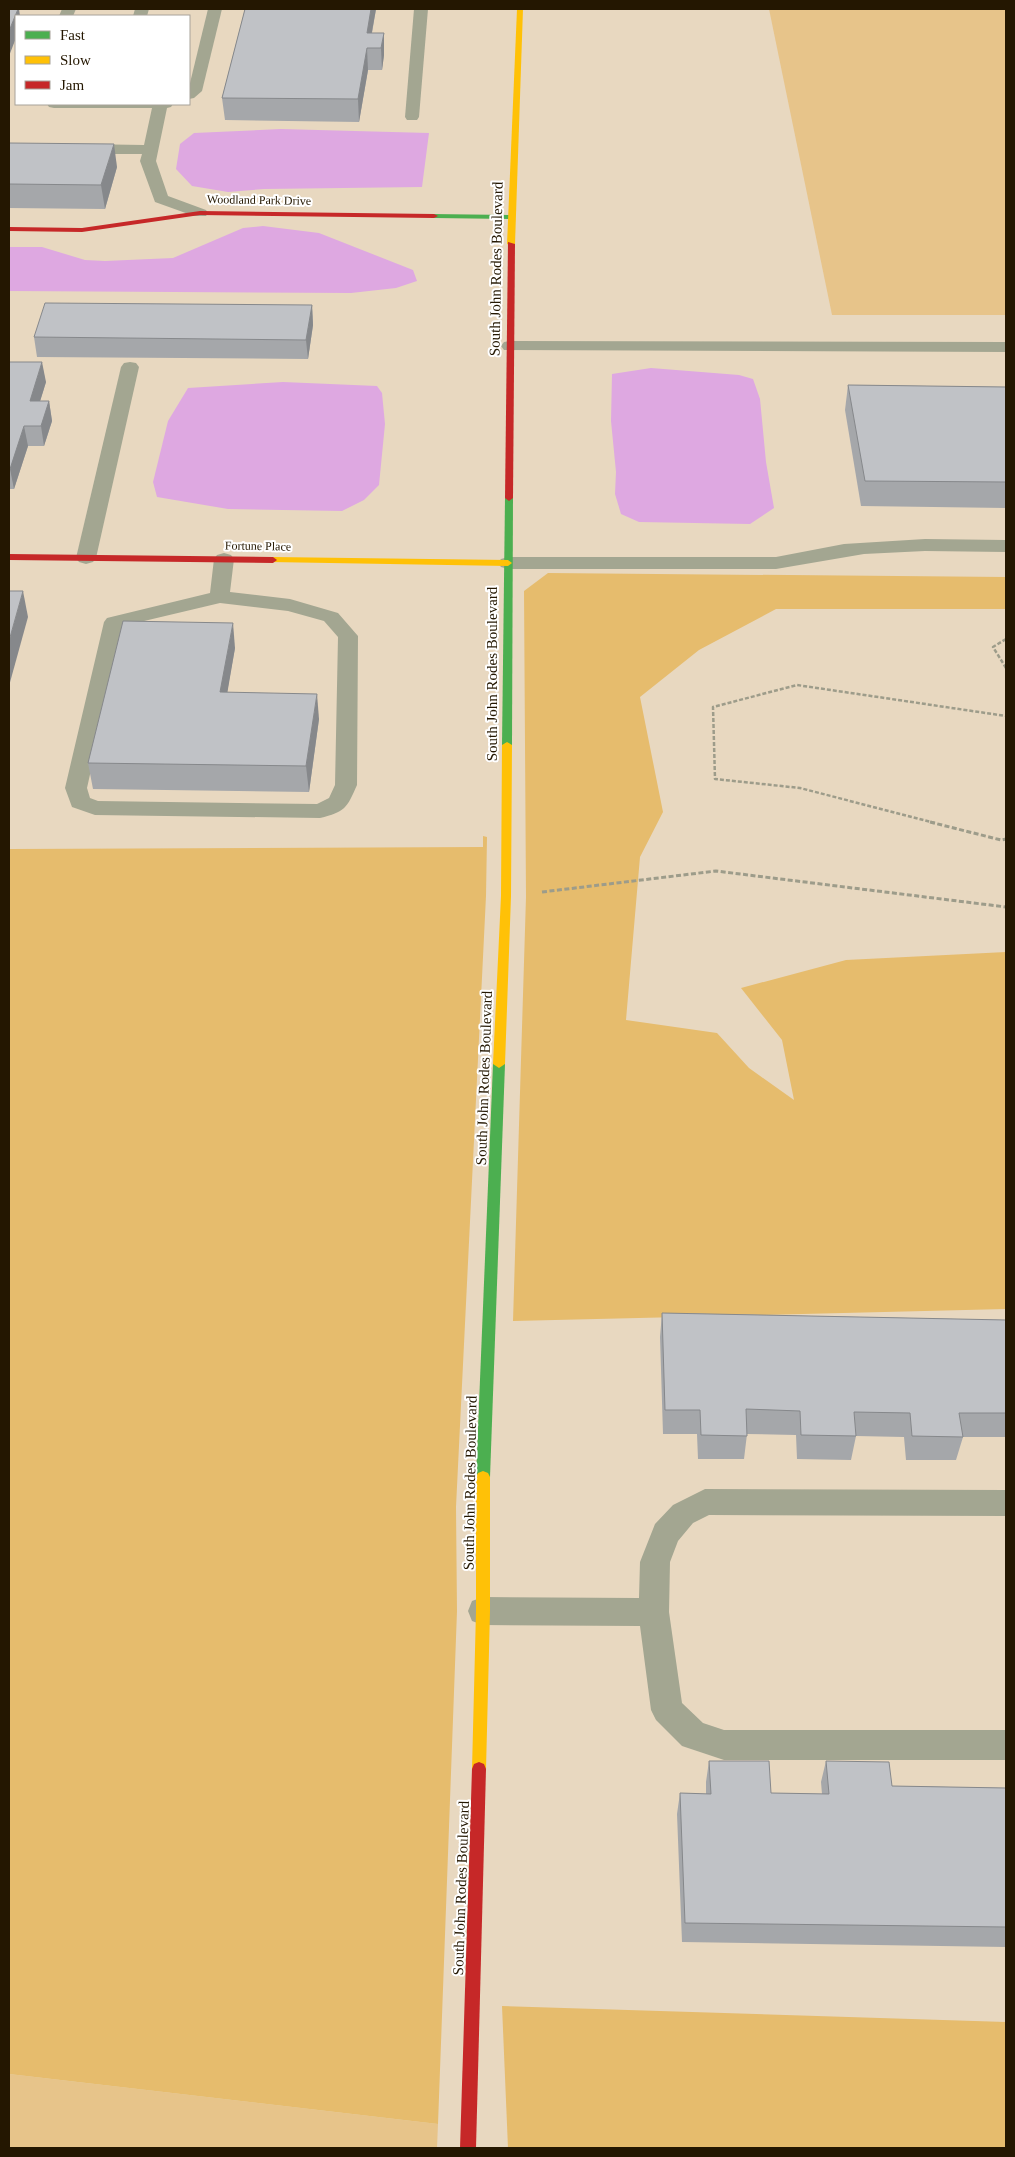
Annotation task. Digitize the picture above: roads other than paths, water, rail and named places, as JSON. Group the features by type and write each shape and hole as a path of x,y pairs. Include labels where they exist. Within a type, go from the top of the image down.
{"main road":[{"name":"South John Rodes Boulevard","path":"468,2148 483,1610 482,1507 506,896 511,216 520,9"},
{"name":"Woodland Park Drive","path":"9,229 82,230 200,213 511,216"},
{"name":"Fortune Place","path":"9,557 508,563"}],"lane":[{"path":"190,94 195,91 215,9"},
{"path":"412,118 421,9"},
{"path":"163,105 148,161 162,199 200,213"},
{"path":"66,149 151,150"},
{"path":"510,346 1006,347"},
{"path":"86,558 130,368"},
{"path":"508,563 776,563 799,561 844,550 906,545 1006,546"},
{"path":"220,597 224,559"},
{"path":"220,597 290,605 331,617 348,636 346,785 338,803 320,811 95,808 80,802 76,788 114,622 220,597"},
{"path":"1006,1503 705,1502 683,1514 666,1533 655,1562 654,1612 668,1710 693,1735 724,1744 1006,1745"},
{"path":"483,1610 654,1612"}]}
